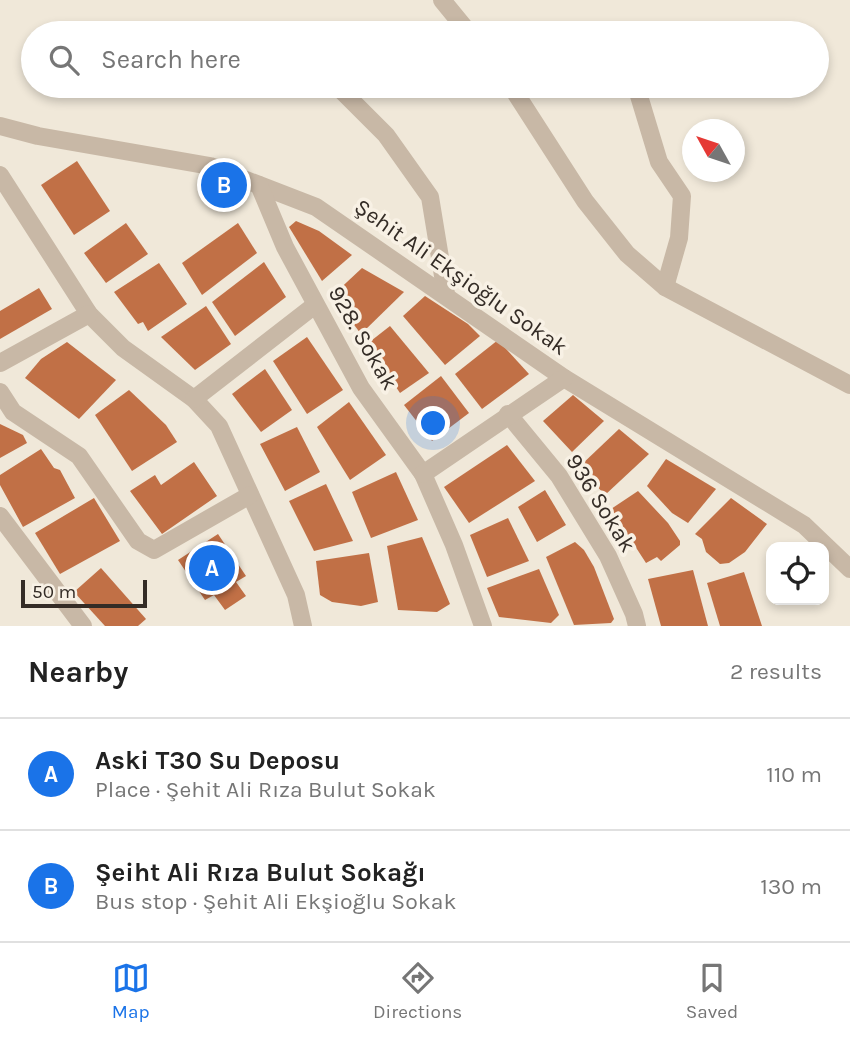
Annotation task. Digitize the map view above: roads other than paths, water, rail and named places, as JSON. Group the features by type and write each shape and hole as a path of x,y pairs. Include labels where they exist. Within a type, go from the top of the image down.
{"street":[{"path":"442,0 459,21"},
{"path":"349,98 386,135 430,197 446,294"},
{"path":"519,98 584,201 627,254 665,287 850,385"},
{"path":"640,98 659,162 682,196 679,238 665,287"},
{"name":"Şehit Ali Ekşioğlu Sokak","path":"0,126 38,136 210,166 316,207 564,377 804,525 850,569"},
{"path":"0,174 89,314 123,348 194,399 219,426 296,595 303,626"},
{"name":"928. Sokak","path":"259,185 285,247 361,388 423,474 454,545 483,626"},
{"path":"194,399 315,305"},
{"path":"0,363 89,314"},
{"path":"423,474 564,377"},
{"path":"0,392 13,412 79,456 138,541 154,551 250,495"},
{"name":"936 Sokak","path":"508,414 559,476 608,556 637,626"},
{"path":"0,516 83,626"}],"place":[{"name":"Şeiht Ali Rıza Bulut Sokağı","path":"224,185"},
{"name":"Aski T30 Su Deposu","path":"212,568"}]}
